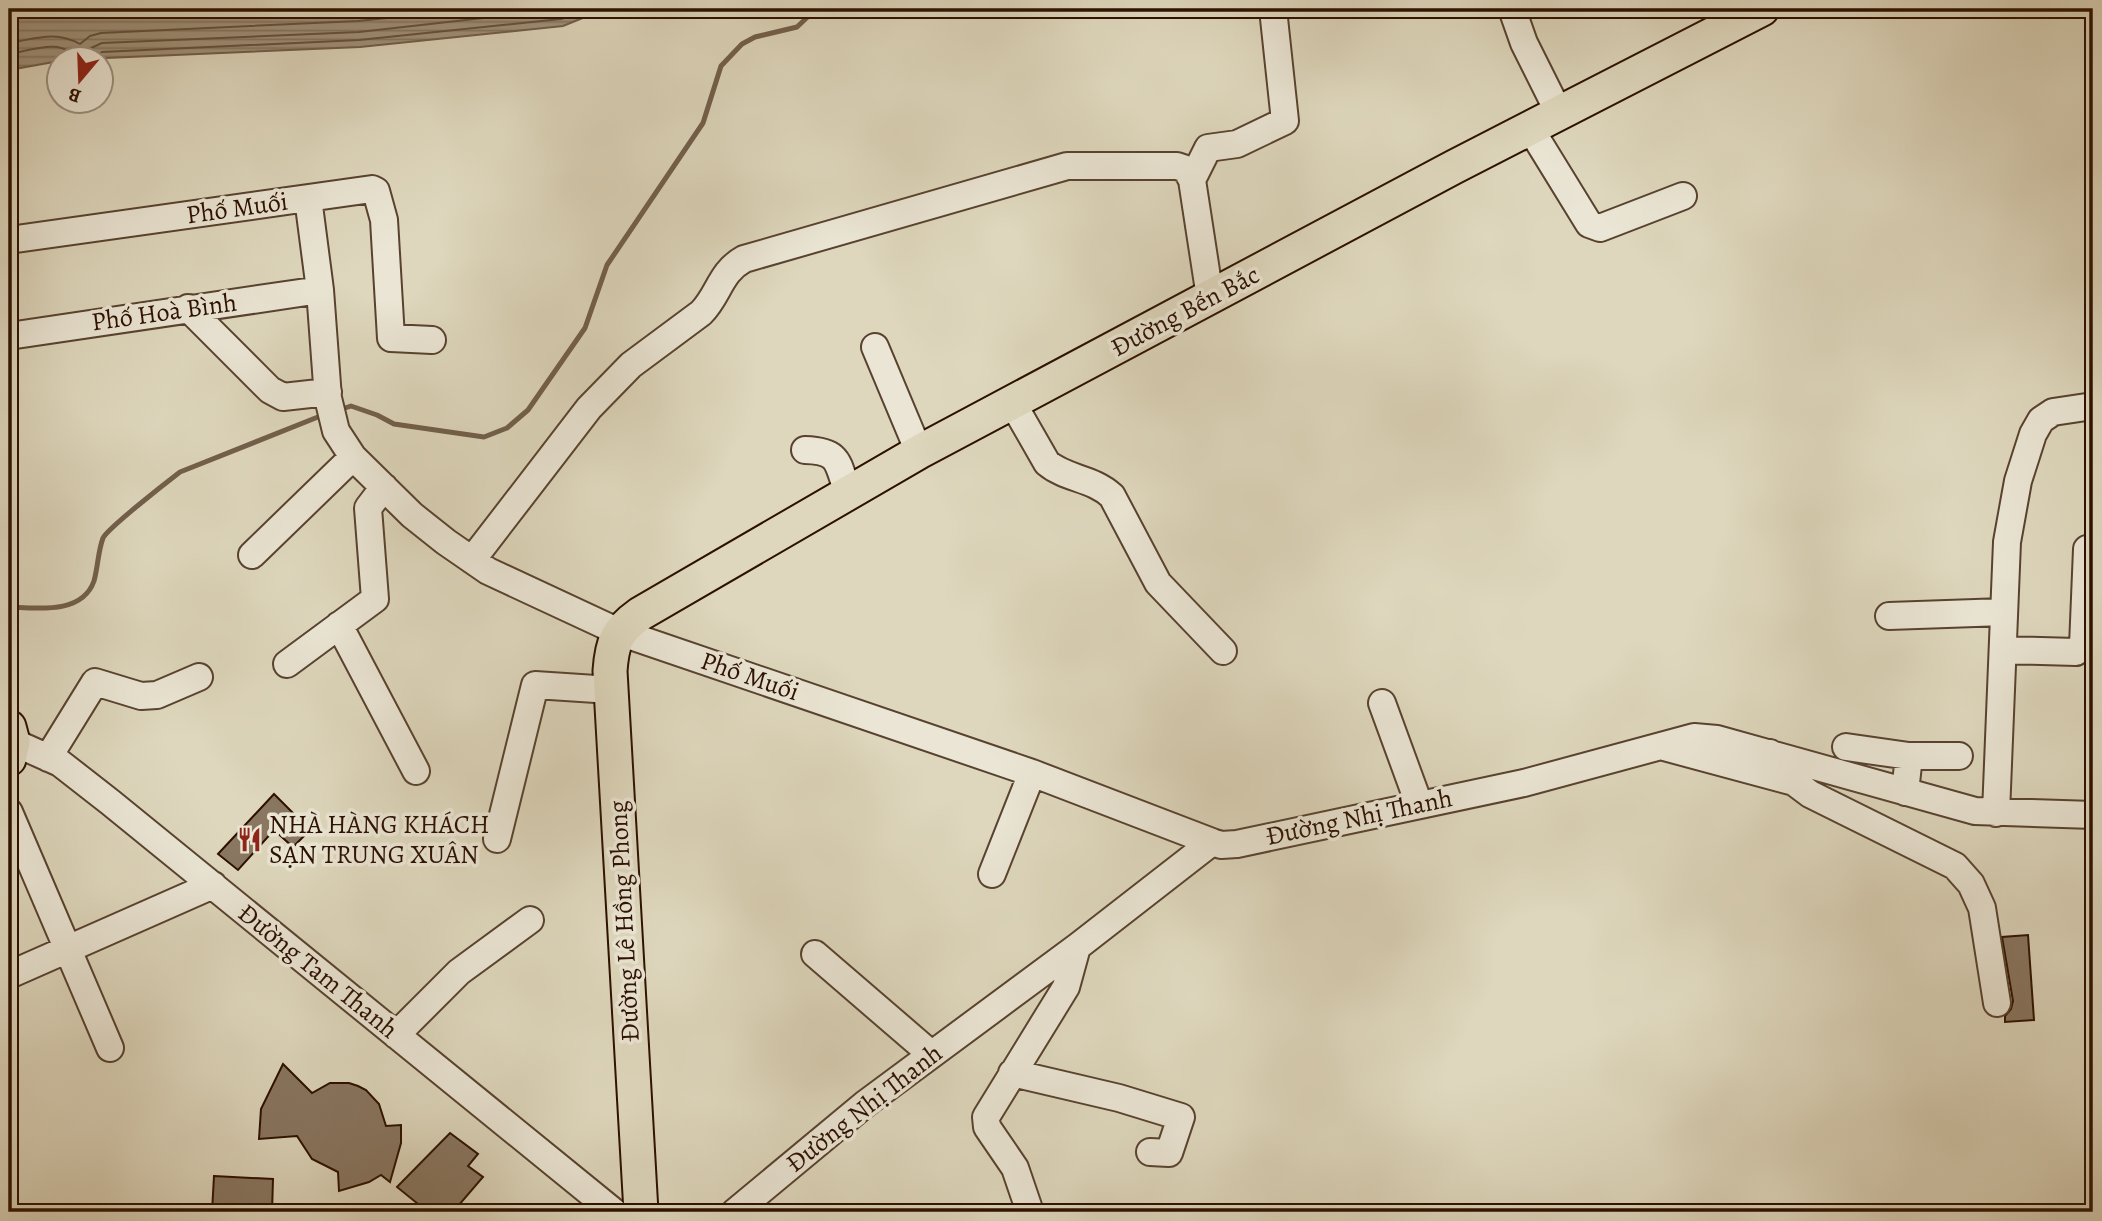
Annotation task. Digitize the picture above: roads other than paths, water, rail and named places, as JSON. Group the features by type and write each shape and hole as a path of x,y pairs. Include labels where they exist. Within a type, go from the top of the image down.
{"main road":[{"name":"Đường Bến Bắc","path":"619,632 640,614 919,452 1749,11"},
{"name":"Đường Lê Hồng Phong","path":"619,632 611,657 611,690 641,1212"}],"street":[{"path":"1192,180 1208,148 1237,144 1285,121 1273,9"},
{"path":"1512,9 1524,43 1559,113"},
{"path":"1530,128 1589,224 1595,228 1683,196"},
{"path":"472,560 589,408 631,365 701,313 709,305 727,271 744,259 1067,166 1177,166 1186,169 1192,180 1210,298"},
{"path":"308,198 372,189 376,191 384,220 391,338 432,340"},
{"name":"Phố Muối","path":"9,240 308,198 320,290 328,395 336,431 353,457 412,515 472,560 488,571 619,632 1032,772 1212,842"},
{"name":"Phố Hoà Bình","path":"9,335 320,290"},
{"path":"188,308 270,390 283,397 328,395"},
{"path":"874,347 919,452"},
{"path":"1012,402 1046,463 1055,470 1090,481 1112,496 1158,583 1223,651"},
{"path":"1996,813 2007,542 2018,481 2033,434 2041,420 2053,412 2093,406"},
{"path":"805,450 826,451 833,456 848,493"},
{"path":"252,555 353,457"},
{"path":"287,664 375,598 368,508 384,487"},
{"path":"2003,650 2081,650 2087,549"},
{"path":"1889,616 2004,612"},
{"path":"339,625 416,771"},
{"path":"48,758 95,682 141,696 157,695 199,677"},
{"path":"497,839 535,685 611,690"},
{"path":"1382,703 1419,804"},
{"name":"Đường Nhị Thanh","path":"735,1212 865,1104 1077,947 1212,842 1221,845 1237,844 1524,783 1694,737 1717,739 1975,811 2093,814"},
{"name":"Đường Tam Thanh","path":"10,743 60,763 100,794 614,1212"},
{"path":"1660,746 1794,782"},
{"path":"1846,747 1909,756 1959,755"},
{"path":"1770,753 1794,782 1810,794 1955,866 1971,884 1982,908 1997,1003"},
{"path":"1905,792 1909,756"},
{"path":"992,874 1032,772"},
{"path":"9,812 110,1048"},
{"path":"9,975 213,885"},
{"path":"396,1035 459,972 530,920"},
{"path":"1030,1212 1015,1168 988,1127 986,1116 1066,986 1077,947"},
{"path":"815,954 931,1054"},
{"path":"1012,1073 1119,1098 1181,1117 1169,1153 1150,1152"}],"water":[{"path":"9,9 605,9 563,26 360,47 116,58 116,46 46,46 46,63 9,70"}],"waterway":[{"path":"339,410 351,406 394,424 484,437 507,428 528,410 585,328 607,265 703,123 721,66 742,44 755,37 797,27 816,9"},
{"path":"9,607 57,607 80,600 94,581 103,538 126,515 180,472 323,415"}],"place":[{"name":"NHÀ HÀNG KHÁCH SẠN TRUNG XUÂN","path":"249,839"}]}
